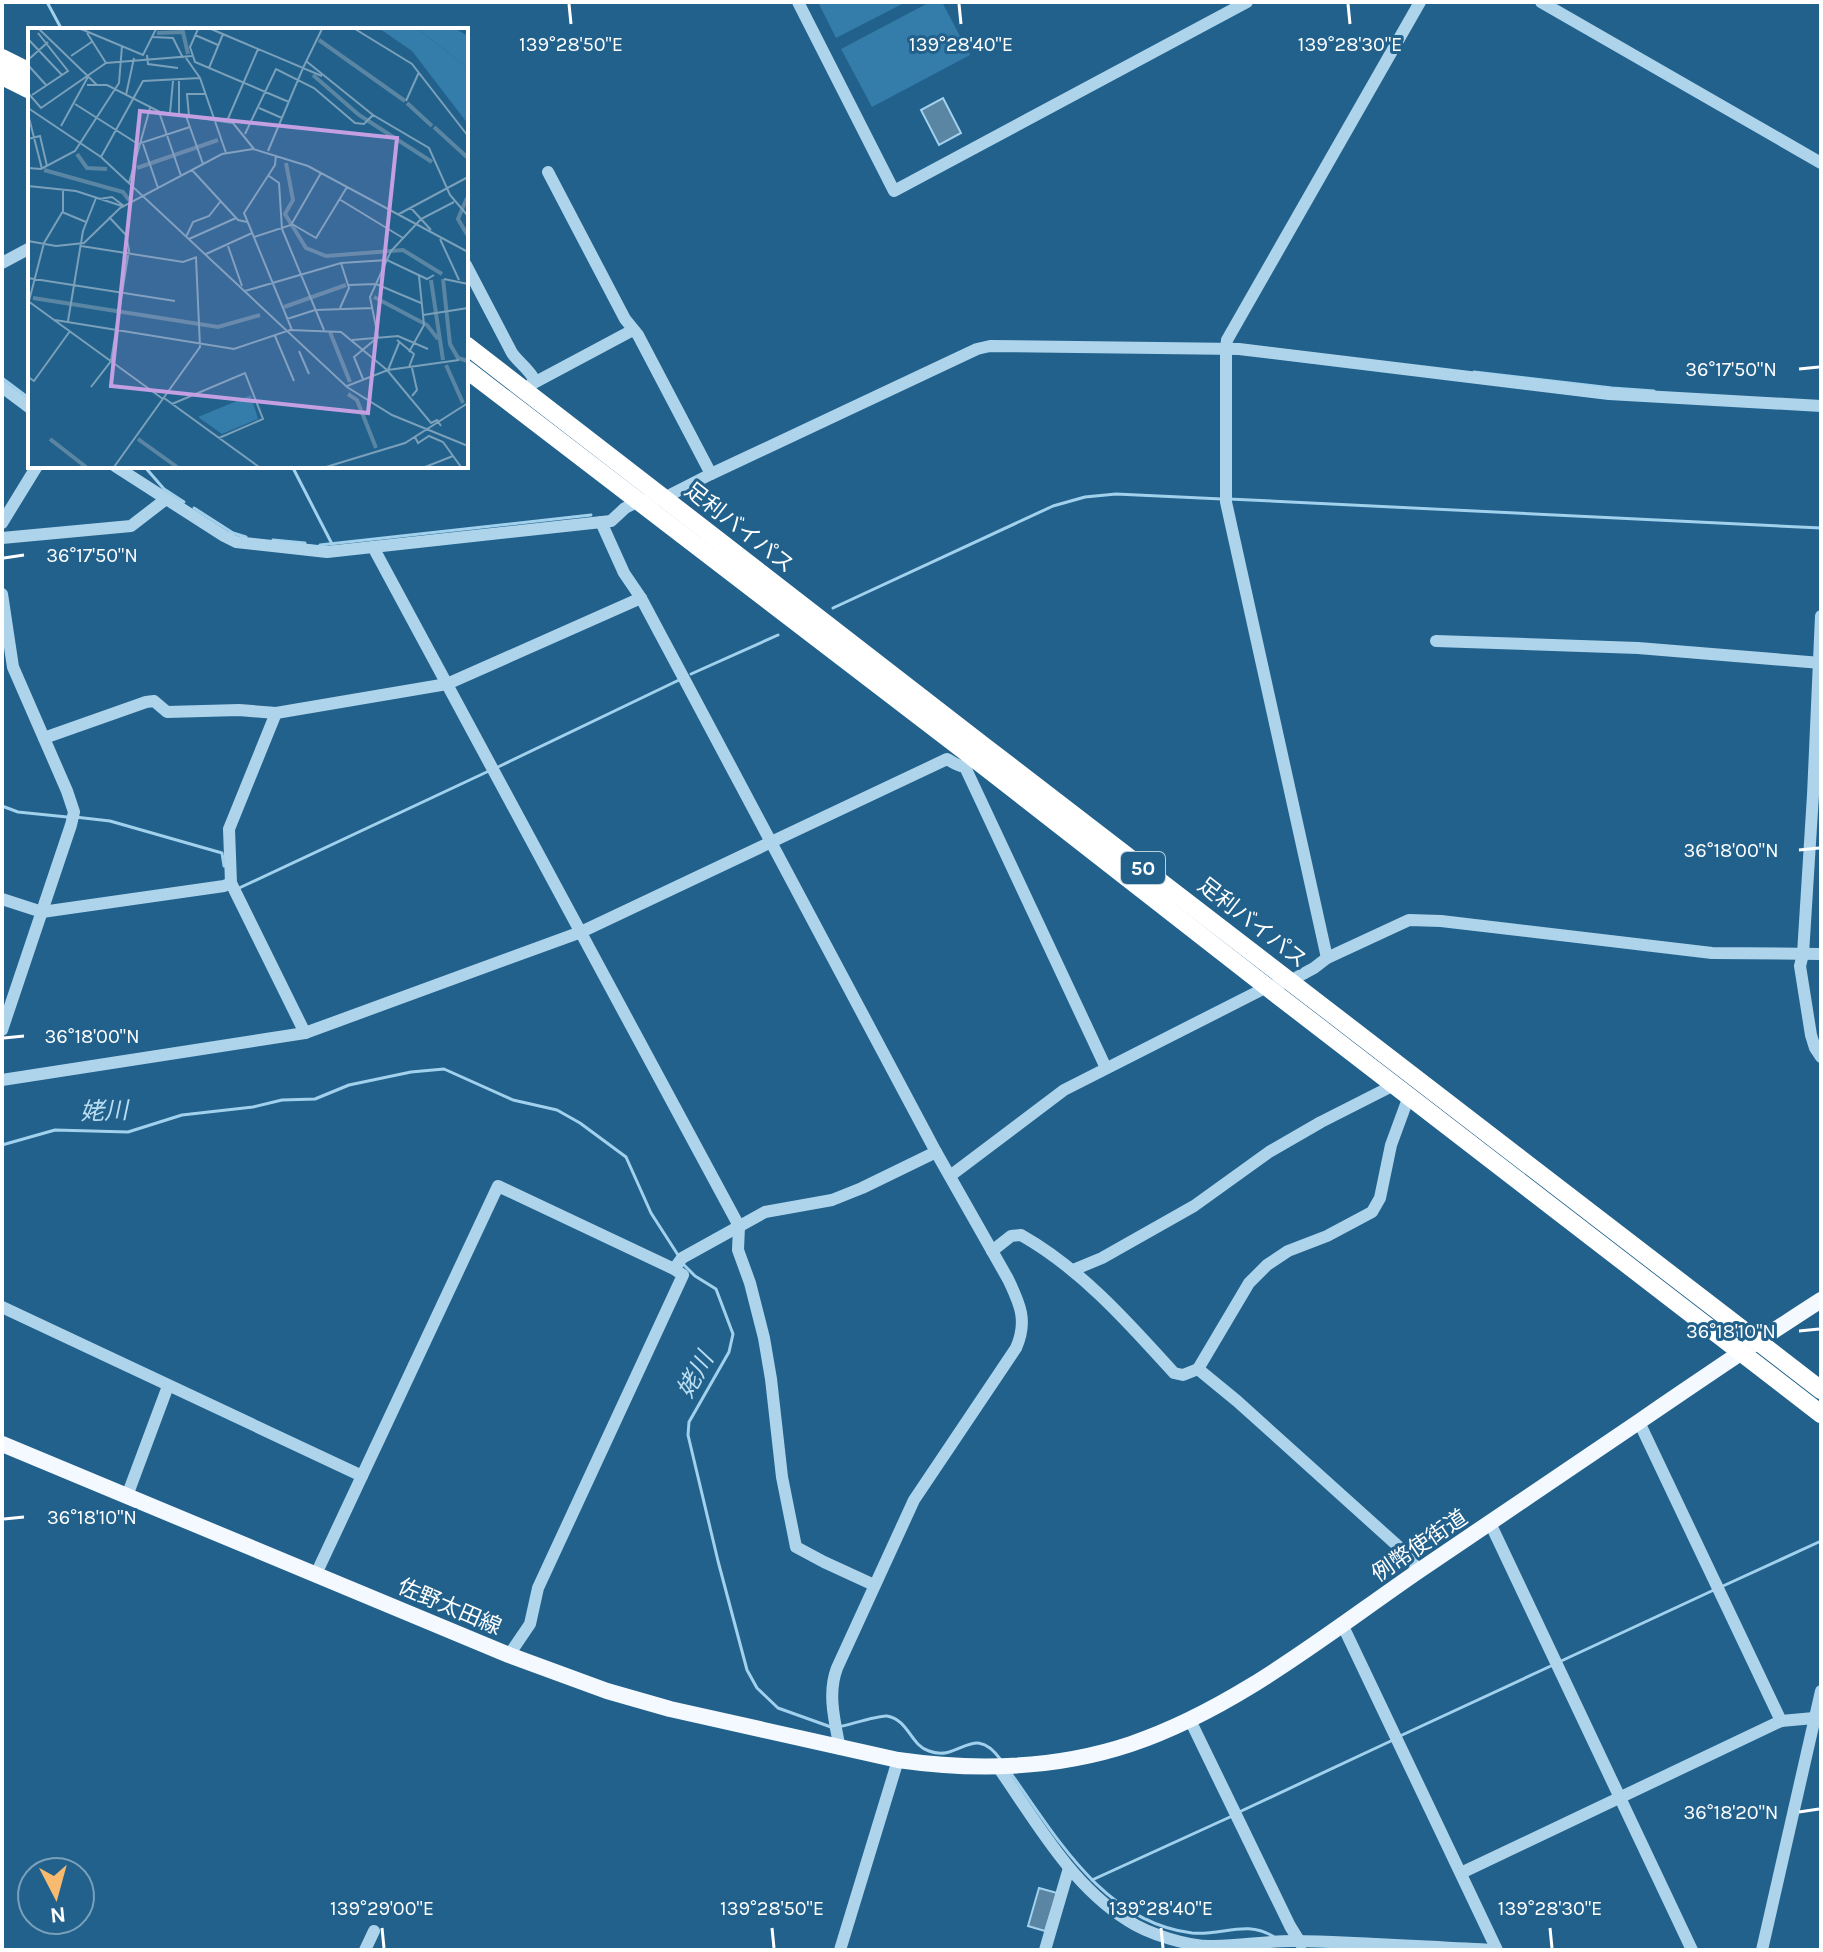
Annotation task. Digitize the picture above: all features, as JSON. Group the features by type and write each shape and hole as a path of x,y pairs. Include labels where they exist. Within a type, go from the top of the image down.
{"highway":[{"path":"2,58 28,71"},
{"path":"2,76 28,89"},
{"name":"足利バイパス","path":"468,346 531,386 664,498 1821,1390"},
{"name":"足利バイパス","path":"468,371 639,501 970,763 1267,987 1821,1414"}],"main road":[{"name":"例幣使街道","path":"898,1760 932,1765 1005,1766 1053,1762 1103,1752 1151,1737 1190,1720 1250,1686 1739,1352 1821,1300"},
{"name":"佐野太田線","path":"2,1444 509,1655 607,1691 670,1709 839,1743 898,1760"}],"street":[{"path":"798,2 894,191 1247,2"},
{"path":"1327,958 1226,502 1226,349 1227,340 1420,2"},
{"path":"1541,2 1821,163"},
{"path":"548,172 711,474"},
{"path":"2,263 28,249"},
{"path":"468,269 512,353 532,374 531,386"},
{"path":"531,386 633,330"},
{"path":"118,468 236,542 327,552 611,521 625,508 639,501 664,498 977,349 990,346 1226,349 1609,394 1821,406"},
{"path":"2,387 28,406"},
{"path":"2,523 36,468"},
{"path":"2,538 131,526 166,499"},
{"path":"601,522 624,573 641,598 1017,1298 1023,1324 1021,1335 1005,1367 914,1500 874,1585 833,1679 832,1697 839,1743"},
{"path":"373,547 739,1226 738,1250 764,1338 782,1477 796,1547 874,1585"},
{"path":"2,594 13,667 74,812 2,1030"},
{"path":"44,738 146,702 154,701 167,712 239,710 276,713 447,684 641,598"},
{"path":"1821,616 1813,795 1800,966 1811,1035 1821,1057"},
{"path":"1436,641 1638,648 1820,663"},
{"path":"276,713 229,829 231,883 305,1033"},
{"path":"2,1080 305,1033 581,932 947,759 960,767 970,763 1106,1068"},
{"path":"2,899 42,912 231,883"},
{"path":"950,1176 1064,1090 1267,987 1290,981 1327,958 1409,920 1441,921 1712,953 1821,954"},
{"path":"1073,1270 1102,1258 1181,1214 1269,1152 1321,1122 1402,1091"},
{"path":"992,1251 1011,1236 1021,1235 1054,1255 1128,1322 1174,1373 1183,1375 1198,1369 1249,1283 1267,1265 1288,1251 1327,1236 1372,1212 1380,1198 1402,1091"},
{"path":"674,1269 682,1258 765,1212 832,1200 936,1152"},
{"path":"316,1574 498,1186 683,1275 538,1588 530,1624 509,1655"},
{"path":"2,1307 362,1476"},
{"path":"1198,1369 1399,1547 1419,1570"},
{"path":"127,1496 168,1386"},
{"path":"1639,1422 1781,1721"},
{"path":"1490,1523 1692,1950"},
{"path":"1005,1766 1069,1868 1100,1900 1127,1921 1146,1930 1204,1948 1262,1943 1496,1950 1342,1624"},
{"path":"1762,1950 1817,1720 1821,1691"},
{"path":"1190,1720 1299,1944"},
{"path":"1461,1873 1781,1721 1817,1720"},
{"path":"840,1950 898,1760"},
{"path":"1045,1950 1069,1868"},
{"path":"365,1950 374,1931"}],"shaded area":[{"path":"818,2 906,2 836,38"},
{"path":"930,2 942,2 970,55 872,107 841,49"},
{"path":"943,98 961,133 939,145 921,110"},
{"path":"1039,1888 1057,1893 1045,1931 1028,1926"}],"waterway":[{"path":"47,2 61,28"},
{"path":"1474,372 1654,391"},
{"path":"2,378 28,398"},
{"path":"146,468 164,489 184,502"},
{"path":"293,468 332,544"},
{"path":"833,608 1053,506 1085,497 1116,494 1222,499"},
{"path":"1229,499 1821,528"},
{"path":"194,508 233,533 246,537"},
{"path":"320,545 591,515"},
{"path":"273,540 305,543"},
{"path":"691,674 778,635"},
{"path":"498,767 679,680"},
{"path":"237,889 491,770"},
{"path":"2,806 18,812 67,817"},
{"path":"75,817 110,821 222,853 224,866"},
{"name":"姥川","path":"2,1145 55,1130 128,1132 182,1115 253,1107 282,1100 315,1099 349,1085 411,1072 444,1069 513,1100 557,1110 626,1157 651,1213 678,1255"},
{"name":"姥川","path":"684,1265 716,1289 733,1334 729,1352 689,1422 688,1435 747,1670 757,1688 778,1708 831,1727"},
{"path":"1723,1586 1821,1541"},
{"path":"1559,1662 1716,1589"},
{"path":"1400,1736 1553,1665"},
{"name":"姥川","path":"838,1727 887,1716 900,1722 918,1744 929,1751 949,1752 974,1743 991,1749 1001,1760"},
{"path":"1237,1813 1393,1740"},
{"name":"姥川","path":"1010,1772 1086,1873 1108,1895 1133,1912 1161,1926 1192,1933 1254,1929 1274,1937"},
{"path":"1092,1880 1230,1817"}]}
